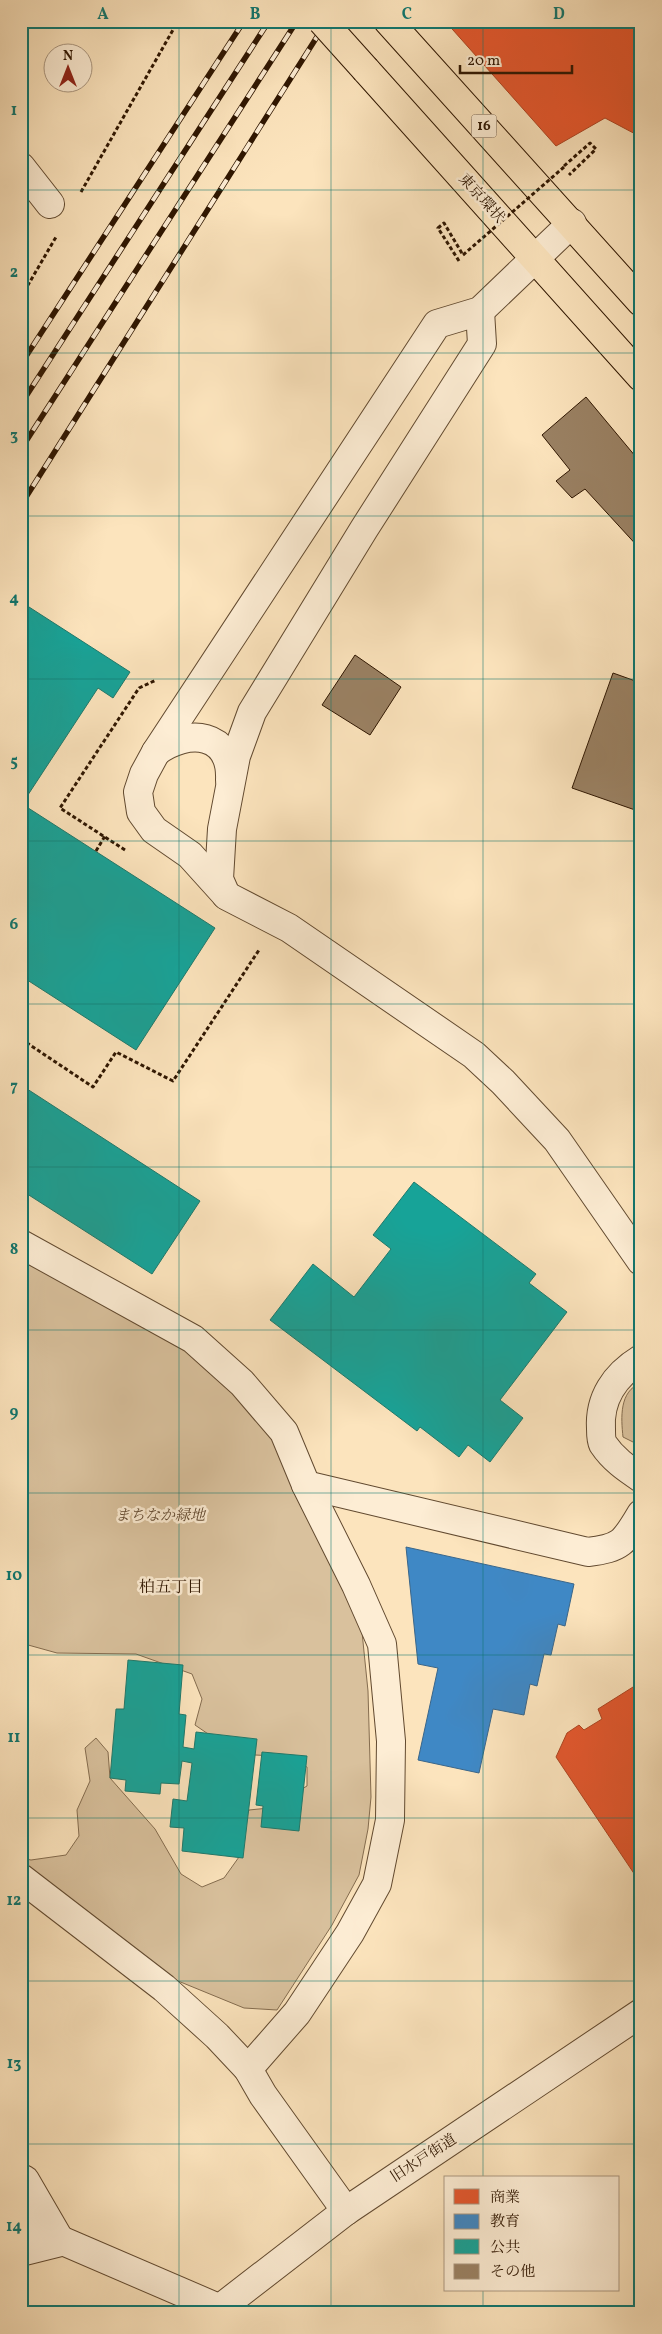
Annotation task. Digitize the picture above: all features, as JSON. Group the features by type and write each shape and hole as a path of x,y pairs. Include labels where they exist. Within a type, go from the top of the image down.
{"highway":[{"name":"東京環状","path":"322,21 641,377"},
{"name":"16","path":"392,25 641,302"}],"street":[{"path":"21,167 55,216"},
{"path":"572,223 480,311 437,324 156,752 144,774 138,792 141,812 154,830 190,855 226,896 289,928 474,1055 503,1082 558,1140 641,1261"},
{"path":"226,896 220,879 222,829 236,756 252,712 364,529 482,344 480,311"},
{"path":"156,752 170,742 194,737 205,738 226,752 230,771 230,788"},
{"path":"175,845 207,840 222,829"},
{"path":"21,1244 193,1339 242,1383 284,1432 306,1485 356,1584 382,1644 391,1741 390,1820 377,1884 350,1933 297,2014 248,2069"},
{"path":"641,1358 625,1368 608,1389 600,1416 602,1442 619,1464 641,1478"},
{"path":"306,1485 588,1552 611,1549 619,1544 627,1538 641,1514"},
{"path":"21,1878 164,1988 217,2036 248,2069 263,2095 346,2212"},
{"name":"旧水戸街道","path":"221,2311 346,2212 641,2013"},
{"path":"21,2178 25,2180 61,2242"},
{"path":"21,2223 221,2311"},
{"path":"21,2252 61,2242"}],"path":[{"path":"80,194 178,21"},
{"path":"459,261 438,228 444,223 464,255 590,143 596,149 575,170"},
{"path":"21,297 55,216"},
{"path":"129,853 60,808 139,688 156,680"},
{"path":"96,851 105,836"},
{"path":"21,1039 93,1087 116,1052 173,1081 261,947"}],"green space":[{"name":"まちなか緑地","path":"21,1256 156,1328 217,1370 264,1413 362,1632 368,1691 371,1797 368,1829 359,1875 332,1925 277,2010 244,2008 161,1974 21,1886 21,1858 31,1860 66,1855 79,1836 77,1810 90,1781 85,1748 96,1738 108,1752 110,1778 155,1829 181,1874 202,1887 224,1878 239,1857 239,1835 249,1810 269,1808 307,1786 307,1767 278,1756 255,1755 214,1738 195,1725 202,1699 192,1674 136,1654 57,1653 21,1643"},
{"path":"641,1383 641,1442 635,1443 623,1437 622,1414 625,1399 629,1392"}],"building: 商業":[{"path":"445,21 641,21 641,137 605,118 556,146"},
{"path":"641,1682 641,1884 556,1757 567,1733 579,1725 584,1730 602,1719 598,1709"}],"building: 教育":[{"path":"406,1547 574,1584 565,1626 558,1624 551,1655 544,1654 537,1686 530,1684 524,1715 493,1709 479,1773 418,1760 438,1668 418,1664"}],"building: 公共":[{"path":"29,607 130,672 113,698 98,688 22,804 215,928 136,1050 21,976 21,619"},
{"path":"21,1085 200,1201 152,1274 21,1190"},
{"path":"414,1182 536,1274 529,1283 567,1312 500,1400 523,1418 490,1462 468,1445 459,1457 420,1427 417,1431 270,1320 313,1264 354,1297 391,1249 373,1235"},
{"path":"128,1660 183,1665 179,1714 186,1715 183,1747 194,1749 196,1732 257,1739 243,1858 182,1851 184,1828 170,1827 173,1799 187,1801 192,1763 182,1761 179,1784 161,1783 160,1794 125,1791 126,1780 110,1778 116,1709 124,1709"},
{"path":"262,1752 307,1756 299,1831 261,1827 263,1806 256,1805"}],"building: その他":[{"path":"586,397 641,463 641,550 585,489 572,498 556,481 570,470 542,435"},
{"path":"355,655 401,687 370,735 322,705"},
{"path":"613,673 641,683 641,804 638,811 572,788"}],"railway":[{"path":"21,364 244,21"},
{"path":"21,404 269,21"},
{"path":"21,449 297,21"},
{"path":"21,505 327,21"}],"district":[{"name":"柏五丁目","path":"171,1588"}]}
